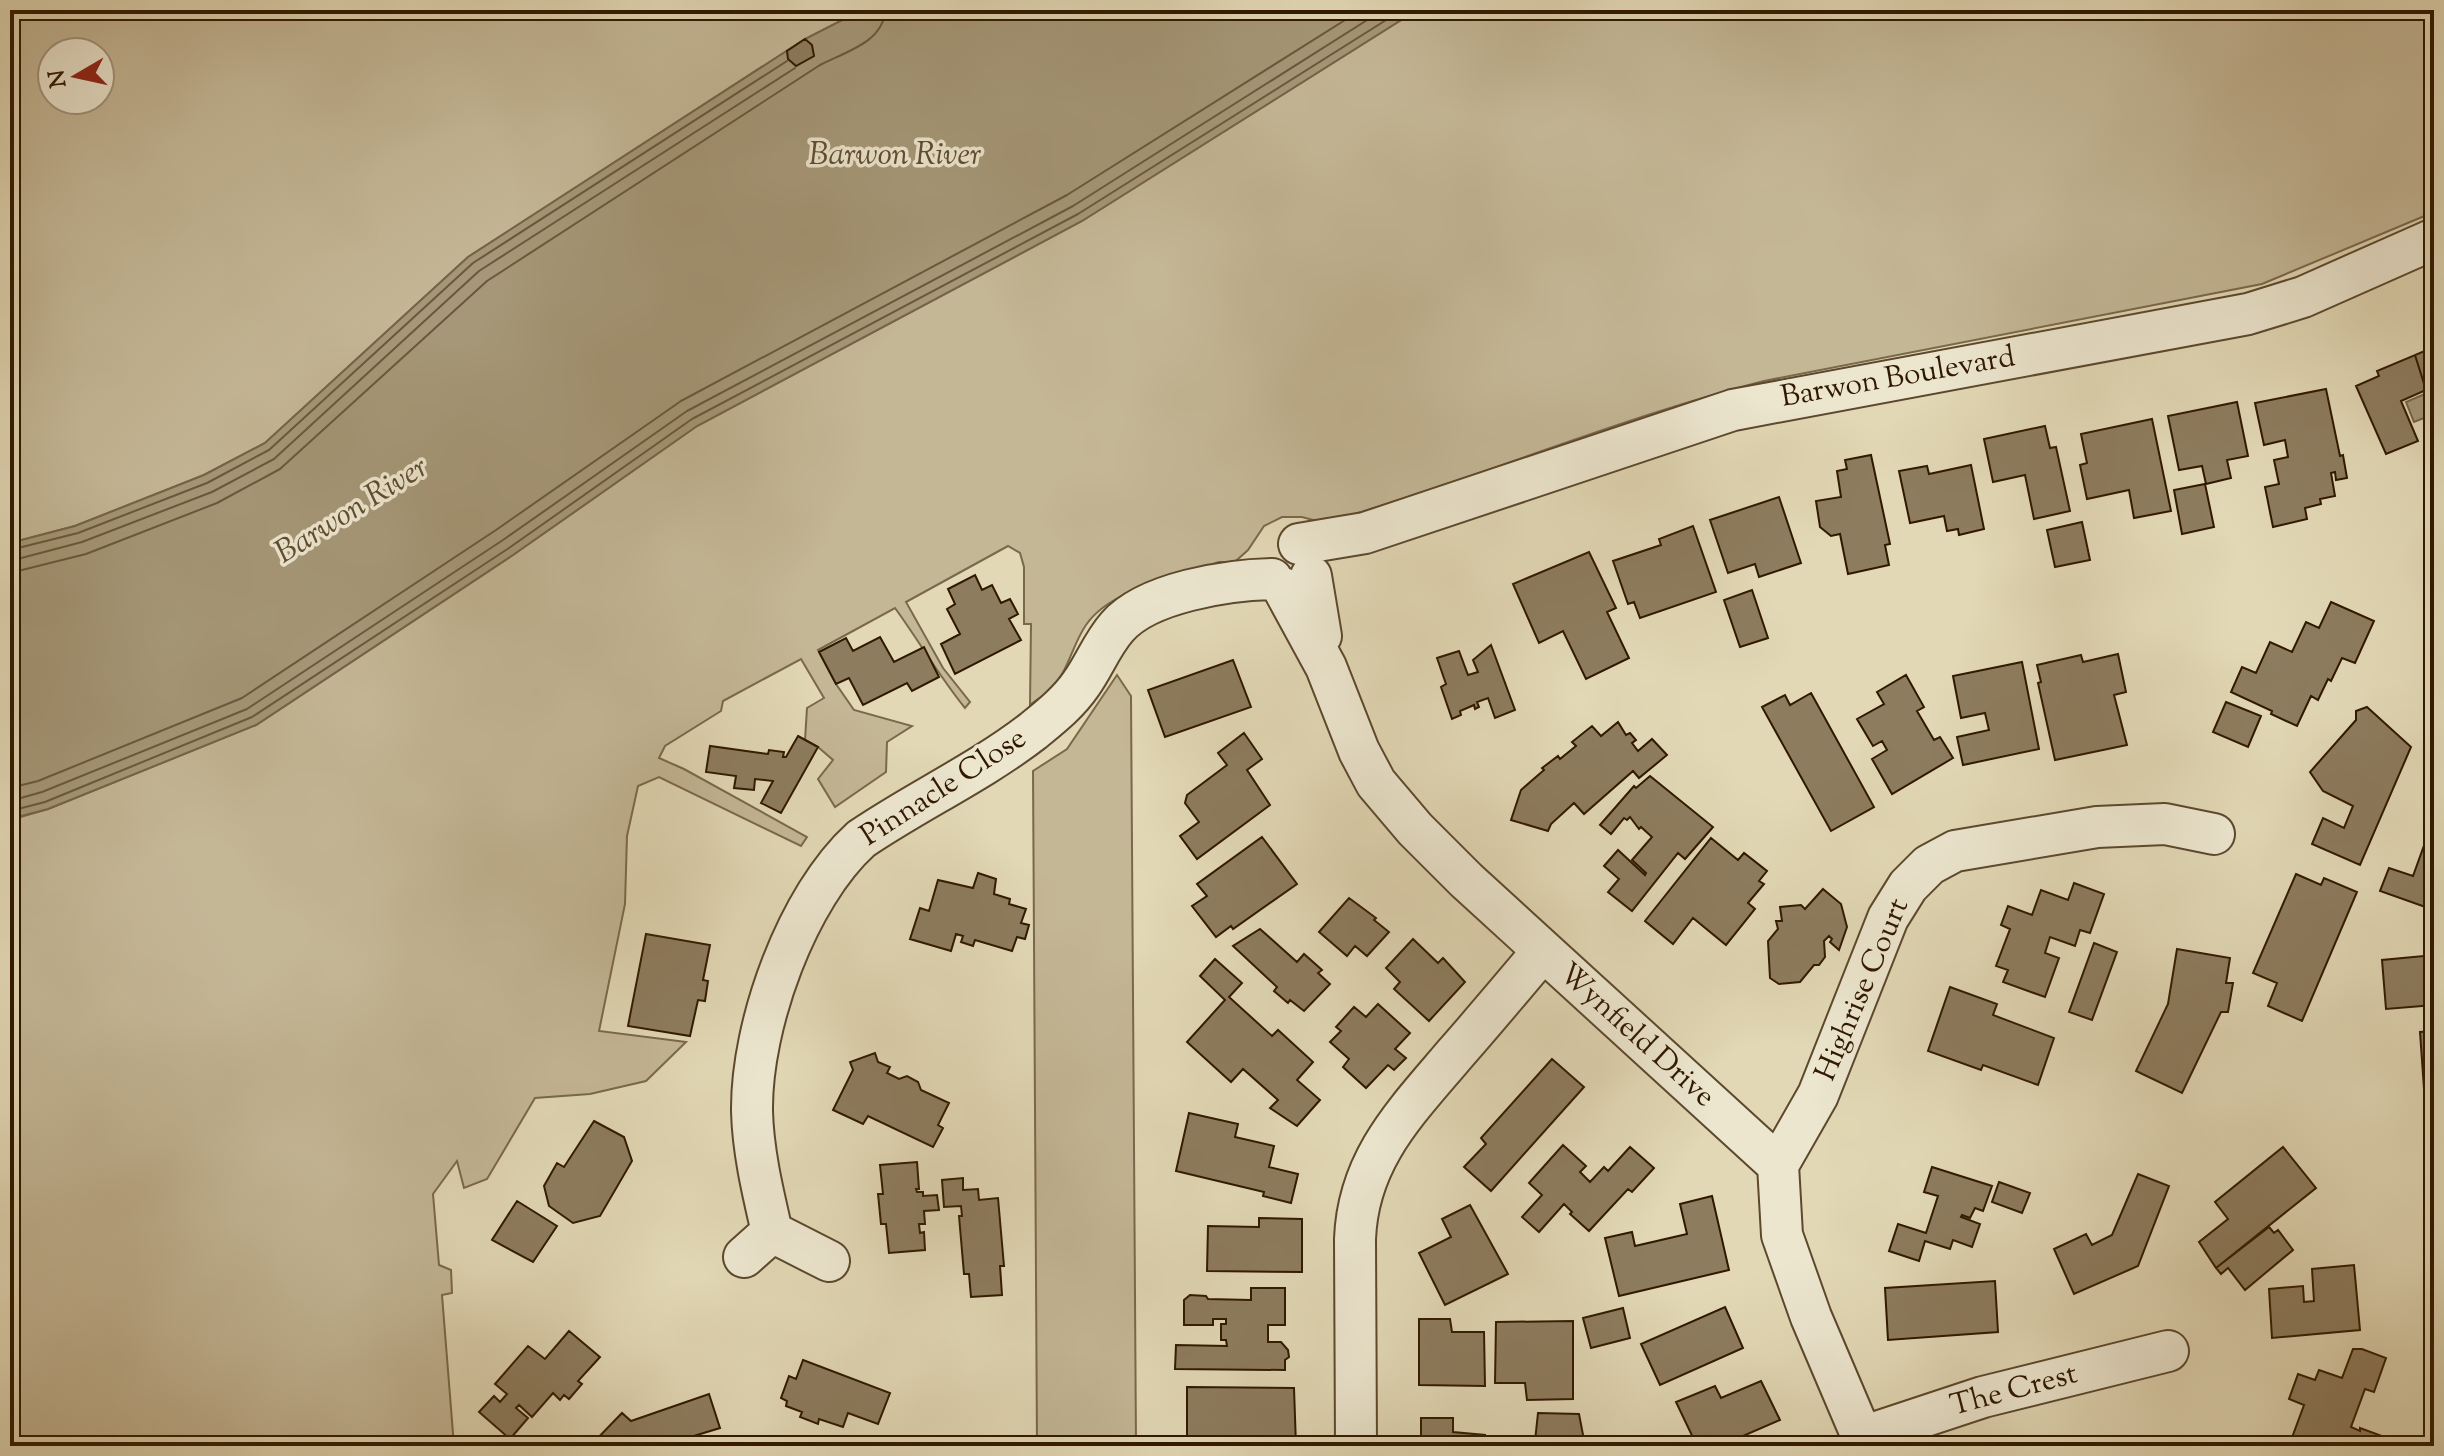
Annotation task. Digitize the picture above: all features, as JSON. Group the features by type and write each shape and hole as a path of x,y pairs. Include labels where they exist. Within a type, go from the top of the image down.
{"street":[{"name":"Barwon Boulevard","path":"1292,568 1365,533 1733,410 2248,314 2303,297 2434,239"},
{"name":"Pinnacle Close","path":"829,1261 758,1244 752,1110 765,1012 784,962 827,877 861,839 1030,733 1062,707 1081,684 1118,625 1152,604 1195,589 1292,568"},
{"name":"Wynfield Drive","path":"1292,568 1326,667 1359,751 1376,783 1415,829 1466,880 1778,1165"},
{"name":"Highrise Court","path":"1778,1165 1818,1095 1888,918 1908,886 1929,865 1955,851 2097,827 2165,824 2214,834"},
{"path":"1356,1446 1355,1239 1361,1194 1389,1132 1543,951"},
{"path":"1778,1165 1782,1235 1811,1317 1864,1442"},
{"name":"The Crest","path":"1864,1442 1983,1397 2168,1351"}],"shaded area":[{"path":"10,10 862,10 805,39 468,257 265,443 204,475 75,526 10,543"},
{"path":"1417,10 2434,10 2434,212 2262,284 1764,381 1653,413 1324,523 1302,517 1282,517 1264,526 1248,550 1228,568 1224,562 1219,562 1147,585 1112,601 1086,625 1056,683 1030,705 1031,624 1024,624 1024,567 1020,553 1008,546 906,602 943,668 970,702 965,708 895,608 818,650 854,710 912,726 887,742 886,772 835,807 818,779 833,760 805,740 807,708 824,698 801,659 723,701 721,711 665,746 659,758 807,837 801,846 659,777 638,786 627,836 625,904 599,1031 686,1042 646,1081 590,1094 535,1098 487,1179 464,1188 457,1161 433,1194 439,1265 451,1270 452,1293 442,1295 454,1446 10,1446 10,820 48,809 256,725 513,555 697,426 1082,221"},
{"path":"1117,675 1131,696 1136,1446 1037,1446 1033,771 1067,749"}],"water":[{"name":"Barwon River","path":"862,10 1417,10 1082,221 697,426 513,555 256,725 48,809 10,819 10,543 75,526 204,475 265,443 468,257 805,39"},
{"path":"2434,390 2434,414 2414,422 2406,402"}],"building":[{"path":"805,39 812,45 814,56 796,66 788,59 787,51"},
{"path":"2434,347 2434,387 2426,390 2415,355"},
{"path":"2415,355 2426,390 2401,401 2418,441 2386,454 2356,386 2379,376 2377,371"},
{"path":"2326,389 2347,478 2336,480 2335,472 2331,473 2335,496 2320,499 2321,504 2305,508 2307,519 2273,527 2265,487 2279,484 2274,460 2288,457 2285,440 2264,445 2255,403"},
{"path":"2237,402 2248,456 2227,460 2231,478 2206,484 2202,466 2179,470 2168,416"},
{"path":"2152,419 2171,511 2134,518 2129,490 2087,499 2080,465 2087,463 2081,434"},
{"path":"2045,426 2050,448 2056,447 2070,511 2034,519 2025,475 1993,482 1984,439"},
{"path":"1871,455 1890,544 1885,545 1889,565 1848,574 1840,534 1831,536 1820,527 1816,501 1841,497 1837,471 1847,469 1845,460"},
{"path":"1971,465 1984,529 1959,535 1958,529 1947,531 1944,516 1910,523 1899,471 1927,466 1929,474"},
{"path":"2205,484 2214,527 2182,534 2174,490"},
{"path":"1779,497 1801,563 1759,577 1755,564 1728,573 1710,520"},
{"path":"2082,522 2090,560 2055,567 2047,530"},
{"path":"1693,526 1716,592 1640,618 1634,602 1628,604 1613,561 1661,545 1659,539"},
{"path":"1589,552 1616,608 1607,612 1629,658 1586,679 1563,631 1539,643 1513,584"},
{"path":"975,575 982,590 992,585 1001,603 1010,599 1018,614 1009,619 1021,640 955,674 941,644 960,634 947,609 955,604 948,589"},
{"path":"1752,590 1768,638 1740,647 1724,600"},
{"path":"2331,602 2374,621 2355,663 2342,658 2318,700 2311,696 2297,726 2231,692 2242,667 2256,673 2270,642 2292,652 2306,622 2319,628"},
{"path":"880,637 894,662 924,647 939,677 912,691 907,683 863,705 849,678 836,684 819,652 846,638 853,651"},
{"path":"1491,645 1515,710 1495,718 1488,698 1477,702 1479,707 1475,709 1474,705 1460,711 1461,715 1452,719 1441,687 1446,684 1437,658 1459,651 1468,675 1478,672 1473,660"},
{"path":"2118,654 2126,692 2114,695 2127,745 2055,760 2037,665 2081,655 2083,662"},
{"path":"1233,660 1251,707 1165,737 1148,690"},
{"path":"2022,662 2039,749 1963,765 1957,737 1989,730 1985,713 1961,718 1953,676"},
{"path":"1906,675 1924,707 1917,711 1934,740 1940,737 1953,758 1892,794 1872,759 1887,750 1882,741 1873,746 1857,719 1884,704 1877,692"},
{"path":"1811,693 1874,807 1831,831 1762,707 1785,695 1790,705"},
{"path":"2226,702 2261,716 2248,747 2213,732"},
{"path":"2367,707 2411,747 2360,865 2312,844 2323,818 2344,828 2353,806 2323,791 2310,772 2356,720 2356,711"},
{"path":"1618,722 1626,735 1630,733 1636,740 1632,743 1638,751 1652,739 1667,755 1639,778 1633,771 1584,814 1574,803 1551,824 1548,831 1511,820 1521,790 1544,770 1542,768 1576,746 1572,742 1592,726 1601,736"},
{"path":"1244,733 1262,759 1247,770 1270,805 1197,859 1180,836 1199,822 1185,803 1187,795 1227,765 1218,753"},
{"path":"798,736 818,747 781,813 761,803 773,781 755,779 754,790 734,788 736,776 706,772 710,746 768,754 769,750 784,752 783,757 786,757"},
{"path":"1650,776 1713,827 1685,859 1678,853 1632,911 1608,892 1619,879 1604,866 1618,850 1645,875 1632,860 1652,837 1641,827 1639,829 1630,817 1627,820 1624,818 1611,834 1600,825 1634,786 1636,788"},
{"path":"2431,826 2434,828 2434,910 2380,891 2389,868 2413,876"},
{"path":"1262,837 1297,884 1233,929 1231,926 1216,937 1192,906 1207,896 1197,884"},
{"path":"1711,838 1738,860 1744,853 1767,871 1759,881 1764,884 1748,903 1755,909 1726,945 1693,918 1673,944 1645,921"},
{"path":"978,873 996,879 994,894 1010,899 1009,904 1026,909 1021,923 1029,925 1025,939 1017,937 1012,951 975,940 973,946 961,942 963,936 956,934 951,951 910,939 920,908 929,911 938,880 973,888"},
{"path":"2296,874 2321,885 2324,878 2357,892 2302,1021 2268,1006 2277,983 2253,973"},
{"path":"2074,883 2104,894 2090,933 2080,930 2075,946 2050,937 2045,953 2059,958 2045,997 2003,982 2008,970 1996,966 2010,929 2001,925 2008,906 2032,915 2041,890 2068,900"},
{"path":"1823,889 1841,904 1847,927 1839,950 1830,942 1832,939 1829,936 1824,941 1825,957 1819,965 1814,965 1800,982 1779,984 1770,978 1768,941 1778,929 1776,921 1782,921 1780,907 1801,905 1805,909"},
{"path":"1349,898 1389,932 1367,956 1355,946 1347,956 1319,932"},
{"path":"1260,929 1297,962 1304,954 1322,970 1318,973 1330,984 1304,1011 1274,991 1277,987 1233,946"},
{"path":"646,934 710,945 703,980 708,981 705,1001 698,1000 690,1036 628,1026"},
{"path":"1413,939 1438,963 1443,958 1465,982 1429,1021 1394,989 1400,982 1386,968"},
{"path":"2094,943 2117,952 2092,1020 2069,1012"},
{"path":"2177,949 2230,958 2226,983 2233,983 2228,1012 2221,1012 2182,1093 2136,1071 2168,1004"},
{"path":"2434,955 2434,1005 2386,1009 2382,960"},
{"path":"1215,959 1242,983 1229,997 1272,1036 1278,1030 1313,1062 1297,1080 1320,1100 1297,1126 1270,1108 1278,1100 1243,1069 1231,1082 1187,1042 1225,1000 1200,976"},
{"path":"1950,987 1997,1004 1993,1015 2054,1038 2038,1085 1983,1065 1981,1070 1928,1051"},
{"path":"1378,1004 1410,1033 1395,1049 1406,1058 1394,1070 1388,1065 1366,1088 1343,1067 1349,1059 1330,1042 1341,1031 1336,1027 1354,1007 1366,1017"},
{"path":"2434,1031 2434,1102 2425,1103 2420,1032"},
{"path":"875,1053 878,1062 890,1067 887,1073 899,1079 907,1076 918,1082 921,1090 949,1103 938,1125 943,1128 933,1147 868,1116 863,1124 833,1110 853,1070 850,1062"},
{"path":"1552,1059 1584,1087 1491,1191 1464,1167 1486,1144 1481,1138"},
{"path":"1189,1113 1238,1124 1235,1137 1274,1146 1269,1167 1298,1174 1291,1203 1263,1196 1264,1192 1176,1171"},
{"path":"594,1121 624,1137 632,1161 600,1216 573,1223 549,1206 544,1186 557,1163 564,1167"},
{"path":"2434,1138 2434,1195 2426,1139"},
{"path":"1563,1145 1586,1166 1580,1172 1590,1182 1604,1167 1608,1171 1630,1147 1654,1168 1632,1192 1628,1189 1589,1231 1564,1204 1539,1232 1522,1217 1542,1195 1529,1183"},
{"path":"2283,1147 2316,1188 2216,1268 2199,1242 2228,1219 2215,1202"},
{"path":"917,1162 917,1192 923,1192 923,1196 937,1195 939,1210 924,1211 925,1224 919,1224 920,1233 924,1232 925,1250 889,1253 886,1224 881,1224 878,1194 883,1194 880,1165"},
{"path":"1932,1167 1992,1186 1983,1211 1975,1208 1970,1218 1961,1217 1980,1224 1972,1247 1953,1240 1950,1249 1925,1241 1919,1261 1889,1251 1898,1224 1926,1233 1938,1196 1924,1192"},
{"path":"2138,1174 2169,1186 2138,1266 2074,1294 2054,1249 2086,1234 2092,1245 2112,1235"},
{"path":"963,1178 963,1190 978,1189 979,1200 998,1198 1004,1266 1000,1266 1002,1295 971,1297 969,1274 964,1274 959,1216 962,1216 961,1206 944,1207 942,1180"},
{"path":"1999,1182 2030,1193 2022,1213 1992,1202"},
{"path":"1712,1196 1729,1270 1619,1296 1605,1238 1632,1232 1635,1246 1687,1234 1680,1204"},
{"path":"517,1201 557,1226 533,1262 492,1240"},
{"path":"1470,1205 1508,1274 1445,1305 1419,1253 1451,1237 1442,1219"},
{"path":"1259,1218 1302,1219 1302,1272 1207,1271 1208,1226 1259,1227"},
{"path":"2269,1227 2274,1233 2278,1230 2293,1250 2245,1290 2228,1268 2221,1274 2216,1268"},
{"path":"2354,1265 2360,1330 2272,1338 2269,1289 2303,1286 2304,1302 2314,1301 2312,1269"},
{"path":"1995,1281 1998,1332 1888,1340 1885,1288"},
{"path":"1251,1288 1285,1288 1285,1325 1268,1325 1268,1342 1281,1342 1288,1350 1285,1370 1175,1369 1176,1345 1227,1346 1226,1340 1221,1340 1221,1324 1226,1324 1226,1319 1213,1319 1213,1325 1184,1325 1184,1300 1190,1295 1206,1296 1208,1299 1251,1300"},
{"path":"1725,1307 1743,1348 1660,1385 1641,1344"},
{"path":"1623,1308 1630,1338 1591,1348 1583,1318"},
{"path":"1419,1319 1450,1319 1452,1332 1484,1332 1485,1386 1419,1385"},
{"path":"1573,1321 1573,1399 1527,1400 1525,1383 1495,1383 1496,1322"},
{"path":"569,1331 600,1357 578,1381 582,1384 569,1399 564,1395 560,1400 553,1393 532,1417 519,1405 516,1408 528,1418 510,1439 479,1412 494,1396 500,1402 507,1394 495,1384 528,1346 545,1359"},
{"path":"2353,1349 2386,1358 2374,1392 2365,1389 2351,1427 2390,1439 2387,1446 2342,1446 2324,1439 2321,1446 2290,1443 2304,1405 2289,1399 2298,1374 2315,1380 2319,1370 2342,1378"},
{"path":"803,1360 890,1393 878,1424 848,1413 843,1427 819,1419 818,1424 800,1417 802,1412 786,1406 787,1401 781,1398 789,1376 796,1379"},
{"path":"1761,1381 1780,1420 1720,1446 1697,1446 1676,1402 1715,1386 1721,1398"},
{"path":"1187,1387 1294,1388 1296,1446 1256,1446 1256,1439 1187,1440"},
{"path":"709,1394 720,1428 661,1446 590,1446 622,1413 631,1421"},
{"path":"1538,1413 1579,1414 1584,1440 1592,1440 1592,1446 1509,1446 1509,1442 1535,1441"},
{"path":"1421,1418 1453,1418 1453,1432 1485,1435 1485,1446 1421,1446"},
{"path":"2066,1437 2069,1446 2031,1446"}]}
